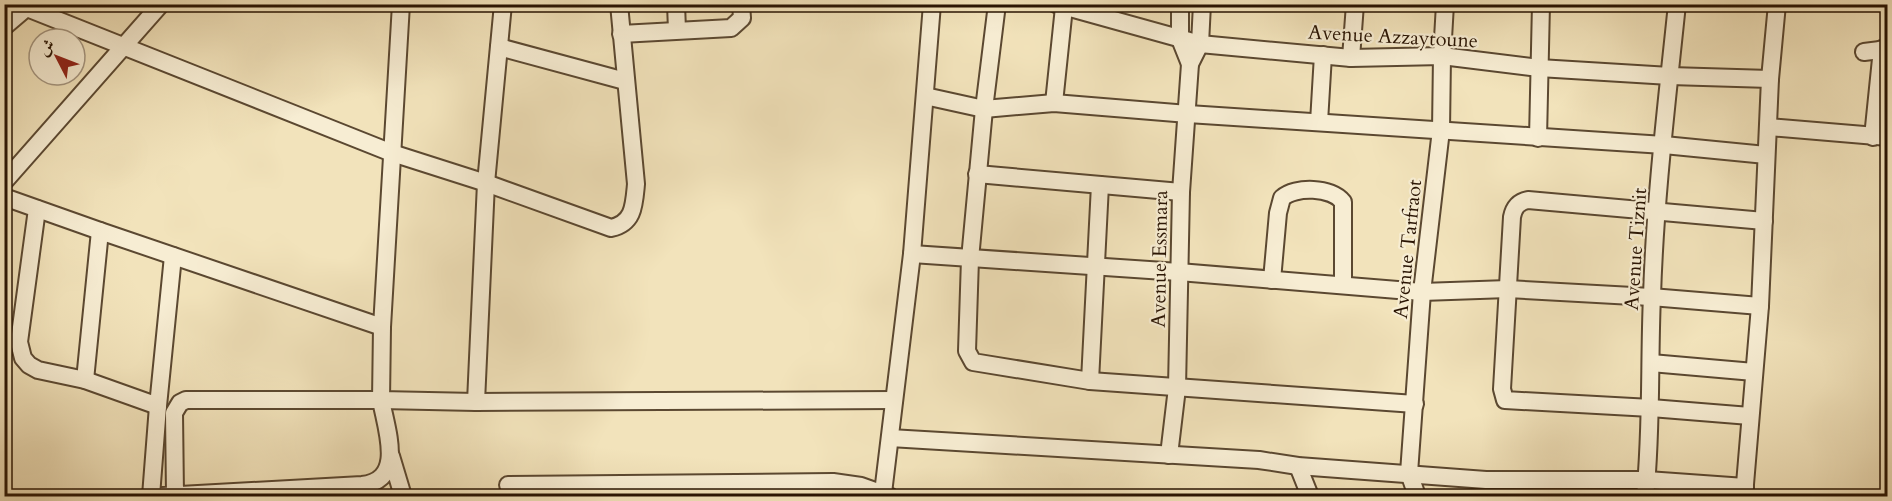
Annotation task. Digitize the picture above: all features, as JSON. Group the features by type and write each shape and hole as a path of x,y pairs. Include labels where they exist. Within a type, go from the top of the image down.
{"street":[{"path":"4,182 161,4"},
{"path":"401,4 382,327 381,400 391,456 403,496"},
{"path":"476,402 486,183 503,4"},
{"path":"4,27 29,6 124,47 392,153 486,183 611,228 622,226 629,218 634,205 636,184 619,4"},
{"path":"676,4 677,30"},
{"path":"621,34 731,28 742,18 741,4"},
{"path":"508,485 743,490 839,483 861,486 886,495 894,400 912,254 932,4"},
{"path":"997,4 969,259 967,351 970,360 976,364 1090,381 1415,404"},
{"name":"Avenue Essmara","path":"1169,455 1177,388 1180,192 1188,114 1190,64 1180,39 1180,4"},
{"name":"Avenue Essmara","path":"1190,64 1200,44 1202,4"},
{"path":"1351,58 1355,4"},
{"name":"Avenue Tarfraot","path":"1417,496 1409,473 1422,292 1441,130 1445,4"},
{"path":"1538,138 1541,4"},
{"name":"Avenue Tiznit","path":"1646,488 1651,408 1652,297 1656,212 1677,4"},
{"path":"890,438 1259,460 1298,466 1486,480 1744,492 1760,306 1770,78 1777,4"},
{"path":"1054,102 1060,6"},
{"name":"Avenue Azzaytoune","path":"1060,6 1200,44 1351,58 1442,56 1539,68 1670,76 1770,78"},
{"path":"499,47 625,81"},
{"path":"1769,127 1880,137 1885,49 1864,52"},
{"path":"1319,122 1323,55"},
{"path":"925,96 984,110 1054,102 1188,114 1664,145 1766,155"},
{"path":"978,174 1180,192"},
{"path":"1090,381 1100,185"},
{"path":"1272,279 1278,213 1282,198 1293,191 1311,191 1333,194 1343,202 1343,285"},
{"path":"4,197 382,327"},
{"path":"1750,416 1505,400 1502,389 1513,210 1522,201 1528,200 1764,221"},
{"path":"37,209 19,342 23,358 29,365 39,370 85,380 158,406"},
{"path":"85,380 100,231"},
{"path":"912,254 1179,272 1422,292 1508,289 1760,306"},
{"path":"151,496 173,256"},
{"path":"1651,363 1754,372"},
{"path":"391,456 383,477 370,484 297,493 168,496 174,414 180,403 186,400 476,402 894,400"},
{"path":"1298,466 1310,496"},
{"path":"1486,480 1493,496"}]}
